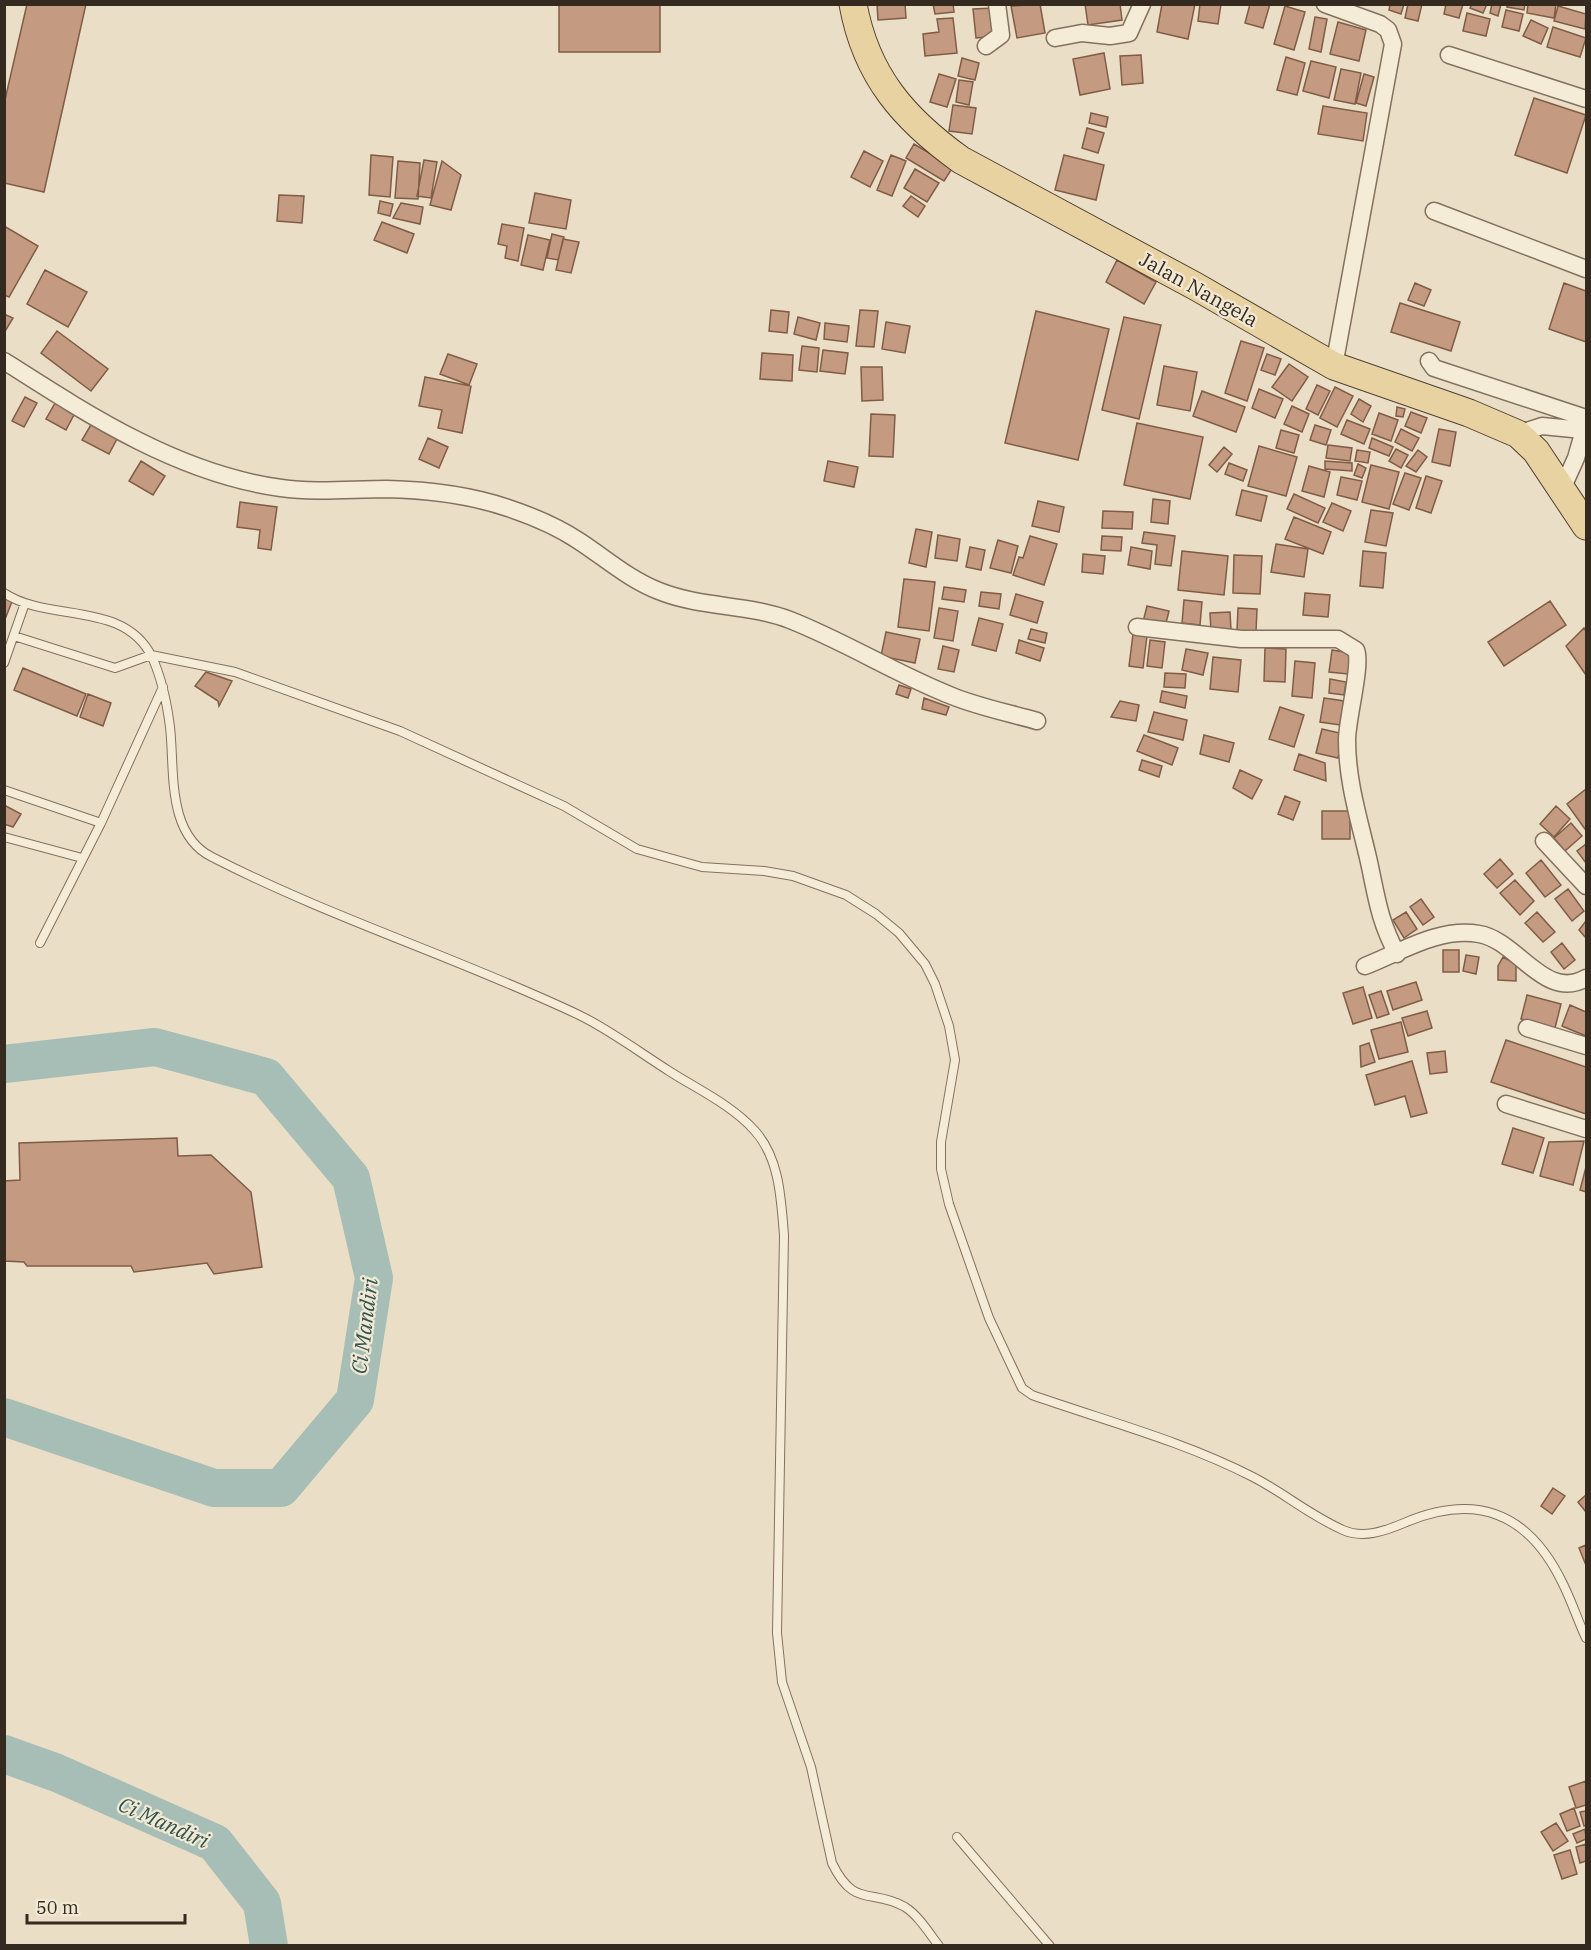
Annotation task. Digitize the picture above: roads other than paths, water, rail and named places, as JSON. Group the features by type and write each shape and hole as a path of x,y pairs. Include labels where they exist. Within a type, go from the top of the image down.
{"main road":[{"name":"Jalan Nangela","path":"854,4 858,29 870,63 893,98 927,136 961,160 1196,286 1334,366 1468,413 1518,434 1536,451 1587,526"}],"street":[{"path":"986,46 1000,35 998,4"},
{"path":"1055,38 1082,33 1110,36 1130,33 1142,4"},
{"path":"1325,4 1380,24 1388,30 1393,44 1334,366"},
{"path":"1449,55 1587,99"},
{"path":"1434,211 1587,269"},
{"path":"4,361 66,401 159,452 207,470 246,482 284,489 390,489 469,496 508,508 576,538 625,573 657,590 675,597 787,618 954,697 1038,721"},
{"path":"1429,361 1434,368 1585,424"},
{"path":"1518,434 1542,426 1585,424"},
{"path":"1562,489 1576,458 1585,424"},
{"path":"1137,627 1241,639 1338,639 1356,650 1358,665 1347,741 1350,786 1382,927 1397,954"},
{"path":"1544,841 1587,886"},
{"path":"1365,966 1444,934 1482,934 1493,938 1555,983 1571,984 1587,978"},
{"path":"1527,1028 1587,1046"},
{"path":"1506,1104 1587,1128"}],"lane":[{"path":"4,593 25,603 95,616 113,622 138,639 151,655 163,687 177,804 189,836 201,850 270,884 581,1016 740,1116 767,1147 778,1181 784,1235 777,1633 782,1682 811,1767 832,1863 839,1878 859,1895 907,1908 939,1946"},
{"path":"4,663 25,603"},
{"path":"14,636 115,668 121,668 151,655 235,672 400,731 564,806 637,849 702,867 764,871 793,876 846,895 876,914 899,933 925,964 935,984 949,1026 955,1060 941,1142 941,1169 949,1204 989,1318 1022,1388 1032,1395 1191,1448 1255,1478 1334,1526 1355,1534 1377,1532 1448,1508 1489,1510 1528,1532 1547,1554 1564,1585 1587,1638"},
{"path":"40,943 101,823 163,687"},
{"path":"4,790 101,823"},
{"path":"4,837 82,858"},
{"path":"957,1837 1050,1946"}],"waterway":[{"name":"Ci Mandiri","path":"4,1064 155,1047 266,1077 351,1178 374,1278 355,1400 281,1488 214,1488 4,1417"},
{"name":"Ci Mandiri","path":"4,1754 57,1773 215,1843 262,1903 269,1946"}]}
